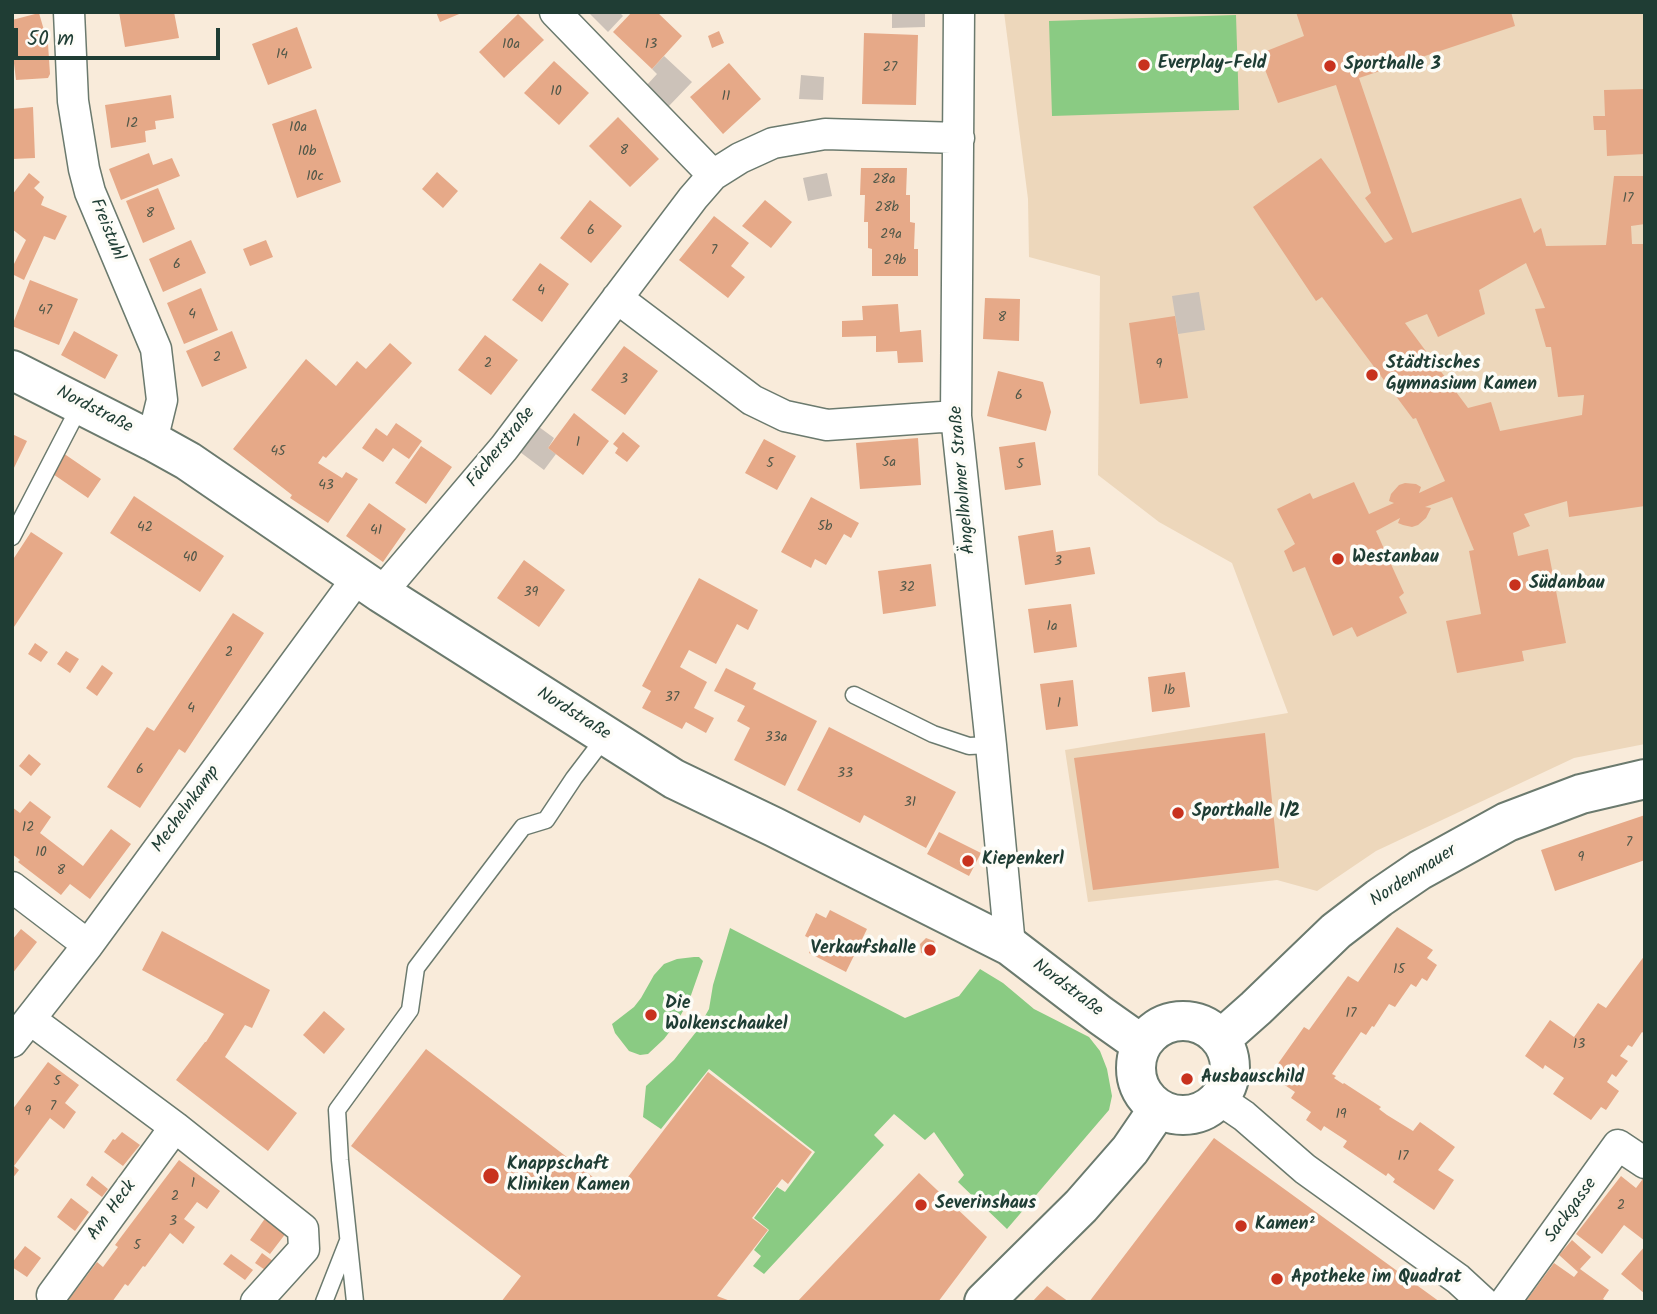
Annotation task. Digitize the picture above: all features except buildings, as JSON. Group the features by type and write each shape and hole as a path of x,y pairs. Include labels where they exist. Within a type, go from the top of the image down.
{"street":[{"name":"Freistuhl","path":"69,12 73,101 84,169 90,192 156,349 162,400 152,441"},
{"path":"555,12 713,175"},
{"name":"Ängelholmer Straße","path":"959,12 956,416 1010,946"},
{"name":"Fächerstraße","path":"370,585 504,448 713,175 740,158 773,143 825,134 959,138"},
{"path":"617,298 752,400 785,416 827,425 956,416"},
{"name":"Nordstraße","path":"12,370 188,461 370,585 674,779 1010,946 1141,1044"},
{"name":"Mechelnkamp","path":"17,1036 370,585"},
{"name":"Nordenmauer","path":"1221,1039 1336,932 1420,870 1507,822 1581,794 1645,779"},
{"path":"12,887 88,945"},
{"path":"1196,1021 1210,1028 1221,1039 1228,1053 1230,1069 1227,1085 1219,1099 1203,1111 1182,1115 1158,1109 1147,1100 1139,1088 1135,1074 1136,1058 1141,1044 1151,1032 1164,1023 1196,1021"},
{"path":"17,1036 175,1127 303,1229 304,1249 256,1302"},
{"path":"1219,1099 1244,1116 1305,1169 1458,1279 1483,1302"},
{"path":"984,1302 1081,1206 1130,1150 1158,1109"},
{"name":"Am Heck","path":"52,1295 175,1127"},
{"name":"Sackgasse","path":"1505,1302 1619,1145 1645,1163"}],"lane":[{"path":"12,537 81,404"},
{"path":"854,695 933,734 969,746 991,745"},
{"path":"355,1302 337,1110 410,1010 416,968 523,827 546,820 606,736"},
{"path":"324,1302 349,1239"}],"shaded area":[{"path":"588,12 619,12 623,16 608,32"},
{"path":"892,12 925,12 925,27 892,28"},
{"name":"Städtisches Gymnasium Kamen","path":"1004,12 1645,12 1645,744 1574,758 1376,851 1317,891 1277,880 1088,902 1065,750 1288,713 1232,563 1159,522 1098,475 1100,276 1029,257 1028,199"},
{"path":"664,56 692,82 668,107 646,86 657,74 652,69"},
{"path":"801,75 824,77 823,100 799,99"},
{"path":"827,173 832,196 808,201 803,178"},
{"path":"1199,292 1205,330 1178,334 1172,296"},
{"path":"535,424 554,438 548,448 556,454 544,470 516,449"}],"green space":[{"name":"Everplay-Feld","path":"1236,15 1239,110 1052,116 1049,21"},
{"path":"730,928 905,1018 959,996 980,969 1003,983 1034,1009 1089,1037 1100,1051 1107,1069 1112,1096 1109,1110 1007,1229 958,1182 964,1175 934,1132 925,1140 894,1114 874,1135 884,1145 764,1274 753,1266 761,1256 754,1250 769,1230 754,1218 777,1187 785,1192 815,1152 709,1069 661,1129 643,1117 646,1086 674,1060 696,1032 709,1009 713,985"},
{"path":"699,957 703,961 690,998 677,1022 648,1054 640,1055 629,1051 615,1033 612,1024 634,1007 664,964 677,959"}],"place":[{"name":"Everplay-Feld","path":"1144,65"},
{"name":"Sporthalle 3","path":"1330,66"},
{"name":"Städtisches Gymnasium Kamen","path":"1372,375"},
{"name":"Westanbau","path":"1338,559"},
{"name":"Südanbau","path":"1515,585"},
{"name":"Sporthalle 1/2","path":"1178,813"},
{"name":"Kiepenkerl","path":"968,861"},
{"name":"Verkaufshalle","path":"930,950"},
{"name":"Die Wolkenschaukel","path":"651,1015"},
{"name":"Ausbauschild","path":"1187,1079"},
{"name":"Knappschaft Kliniken Kamen","path":"491,1176"},
{"name":"Severinshaus","path":"921,1205"},
{"name":"Kamen²","path":"1241,1226"},
{"name":"Apotheke im Quadrat","path":"1277,1279"}]}
